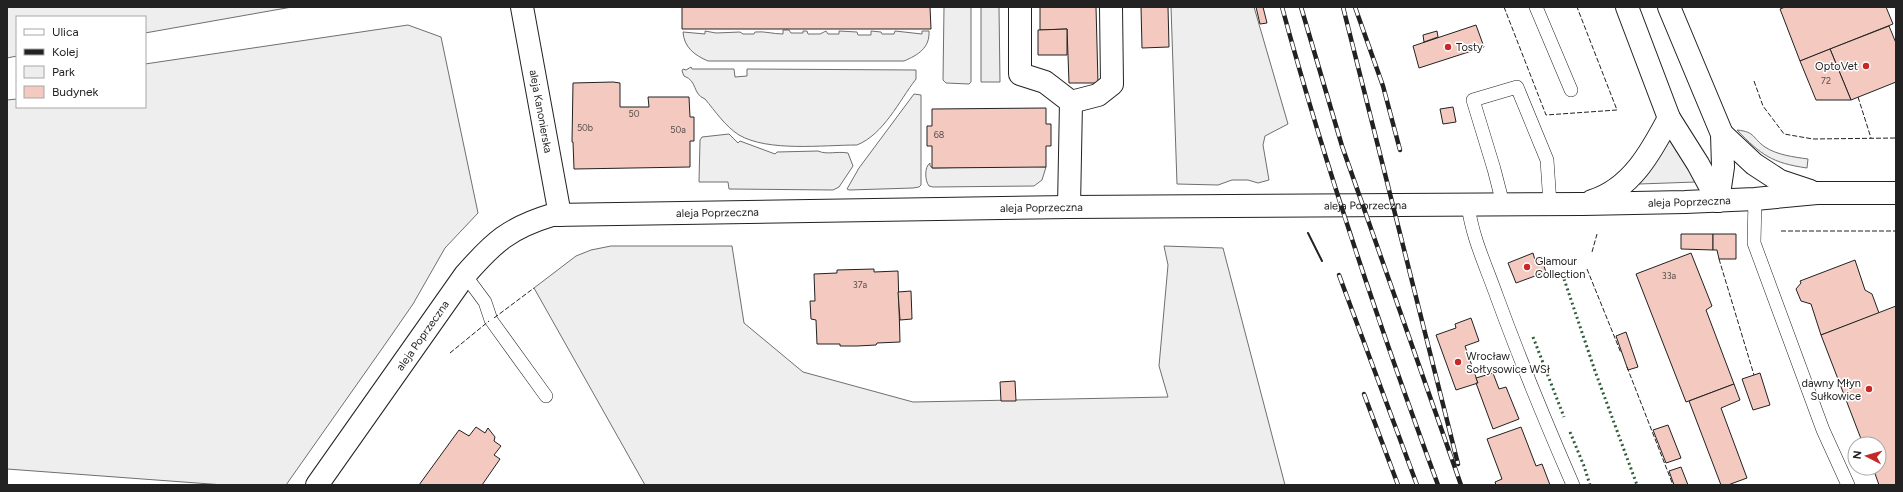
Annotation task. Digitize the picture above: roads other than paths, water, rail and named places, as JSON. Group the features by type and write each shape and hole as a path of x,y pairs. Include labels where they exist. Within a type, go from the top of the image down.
{"street":[{"name":"aleja Kanonierska","path":"522,7 560,215"},
{"path":"1020,7 1020,74 1045,82 1071,102"},
{"path":"1071,102 1098,95 1112,84 1111,7"},
{"path":"1627,7 1669,118 1698,164 1718,200"},
{"path":"1669,7 1722,134 1723,167 1718,200"},
{"path":"1069,208 1071,102"},
{"path":"1583,204 1604,197 1632,176 1654,147 1669,118"},
{"path":"1722,134 1754,164 1780,181 1817,194"},
{"name":"aleja Poprzeczna","path":"317,485 464,275 487,250 509,232 530,222 552,215 1069,208 1583,204 1755,199 1817,194 1896,193"}],"lane":[{"path":"1536,7 1571,90"},
{"path":"1503,204 1473,100 1517,87 1547,160 1550,204"},
{"path":"1755,199 1754,243 1823,430 1848,485"},
{"path":"1468,204 1470,224 1504,318 1553,440 1573,485"},
{"path":"464,275 485,302 491,320 546,396"}],"railway":[{"path":"1282,7 1335,188 1395,367 1438,485"},
{"path":"1301,7 1342,146 1461,485"},
{"path":"1343,7 1458,464"},
{"path":"1355,7 1383,86 1400,150"},
{"path":"1339,275 1417,485"},
{"path":"1364,394 1398,485"}],"place":[{"name":"Tosty","path":"1448,47"},
{"name":"OptoVet","path":"1866,66"},
{"name":"Glamour Collection","path":"1527,267"},
{"name":"Wrocław Sołtysowice WSł","path":"1458,362"},
{"name":"dawny Młyn Sułkowice","path":"1869,389"}]}
